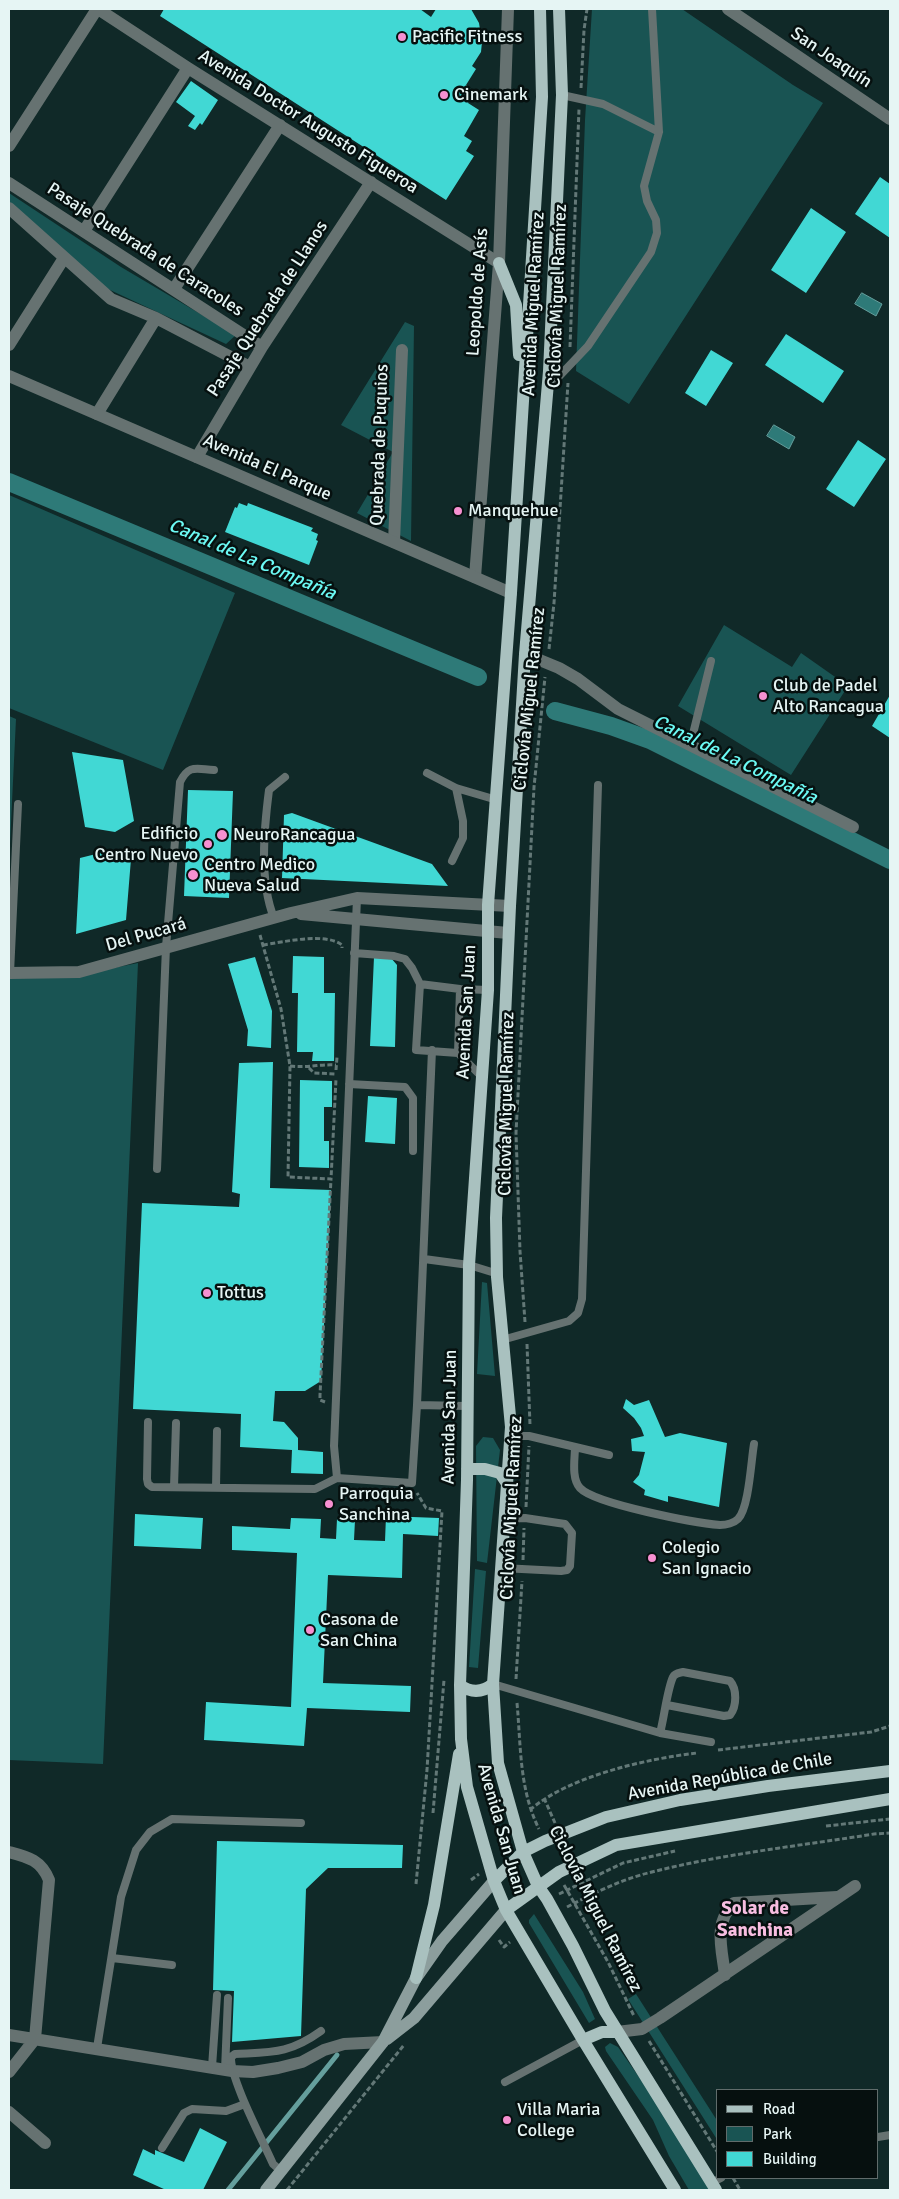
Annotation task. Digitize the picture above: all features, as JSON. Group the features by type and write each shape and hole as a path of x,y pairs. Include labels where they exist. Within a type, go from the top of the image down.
{"main road":[{"name":"Avenida Miguel Ramírez","path":"511,593 542,97 540,9"},
{"name":"Avenida Miguel Ramírez","path":"530,601 548,388 562,95 559,9"},
{"path":"499,263 516,305 523,408"},
{"name":"Avenida San Juan","path":"511,593 488,905 488,990 469,1265 467,1468 460,1685 461,1739 467,1787 494,1881 506,1910 582,2040 675,2190"},
{"name":"Avenida San Juan","path":"530,601 508,933 496,1218 497,1277 511,1436 493,1684 498,1763 523,1852 538,1886 560,1922 617,2032 716,2184"},
{"path":"467,1468 485,1469 500,1473 508,1485"},
{"path":"460,1685 467,1690 481,1691 493,1684"},
{"path":"416,1978 435,1898 461,1739"},
{"name":"Avenida República de Chile","path":"494,1881 523,1852 545,1841 606,1817 680,1800 768,1786 890,1771"},
{"path":"383,2042 414,2018 506,1910 558,1872 574,1864 616,1845 890,1799"},
{"path":"266,2190 383,2042 416,1978 442,1940 494,1881"},
{"path":"582,2040 602,2032 617,2032"}],"street":[{"name":"Avenida Doctor Augusto Figueroa","path":"98,9 188,68 499,263"},
{"path":"9,146 98,9"},
{"name":"Leopoldo de Asís","path":"475,577 499,263 508,9"},
{"name":"San Joaquín","path":"728,9 890,119"},
{"path":"84,231 188,68"},
{"path":"174,289 280,125"},
{"name":"Pasaje Quebrada de Llanos","path":"197,457 262,347 371,182"},
{"name":"Pasaje Quebrada de Caracoles","path":"9,183 262,347"},
{"path":"9,208 111,299 156,318 250,366"},
{"path":"9,345 64,258"},
{"path":"97,414 156,318"},
{"name":"Quebrada de Puquios","path":"394,542 402,350"},
{"name":"Avenida El Parque","path":"9,376 511,593"},
{"path":"525,654 547,662 578,679 618,710 853,827"},
{"name":"Del Pucará","path":"10,973 79,972 291,913 357,898 510,906"},
{"name":"Del Pucará","path":"291,913 508,933"},
{"path":"9,1852 27,1856 39,1862 45,1870 48,1880 35,2039 9,2072"},
{"path":"617,2032 642,2029 855,1886"},
{"path":"725,1975 721,1927 726,1910 734,1903 839,1897"},
{"path":"9,2035 223,2069 253,2072 302,2062 324,2050 344,2044 383,2042"},
{"path":"9,2112 45,2143"}],"lane":[{"path":"548,388 588,346 651,252 657,233 656,220 647,200 644,186 659,132 652,9"},
{"path":"562,95 603,104 659,132"},
{"path":"690,746 712,661"},
{"path":"157,1169 166,947 180,782 185,771 190,768 214,770"},
{"path":"428,773 456,788 497,800"},
{"path":"274,918 267,901 265,882 266,814 269,790 285,777"},
{"path":"502,1340 569,1321 578,1313 582,1298 598,785"},
{"path":"452,861 463,838 463,821 456,788"},
{"path":"10,973 18,804"},
{"path":"337,1478 334,1446 357,898"},
{"path":"354,953 394,956 405,960 420,984 416,1050 458,1053 481,1076"},
{"path":"420,984 488,990"},
{"path":"458,1053 460,989"},
{"path":"148,1422 148,1484 152,1487 315,1489 337,1478 412,1483 418,1405 432,1050"},
{"path":"349,1084 405,1087 413,1098 413,1151"},
{"path":"424,1259 469,1265 495,1273 497,1277"},
{"path":"418,1405 467,1406"},
{"path":"174,1487 176,1424"},
{"path":"216,1488 217,1431"},
{"path":"511,1436 529,1436 609,1455"},
{"path":"575,1446 574,1472 577,1484 587,1493 650,1513 722,1525 734,1522 743,1511 754,1444"},
{"path":"502,1568 561,1571 567,1570 570,1566 571,1558 572,1533 565,1524 525,1518 504,1519"},
{"path":"660,1733 666,1705 673,1677 677,1673 683,1672 730,1681 735,1689 733,1710 730,1715 724,1716 666,1705"},
{"path":"493,1684 660,1733 711,1742"},
{"path":"97,2048 124,1887 136,1850 150,1832 172,1819 301,1824"},
{"path":"112,1958 172,1965"},
{"path":"217,1994 223,2069 245,2104 274,2164 281,2171"},
{"path":"223,2069 228,1998"},
{"path":"223,2069 234,2054 280,2052 304,2043 321,2031"},
{"path":"505,2082 582,2040"},
{"path":"162,2148 184,2113 192,2109 217,2112 245,2104"}],"path":[{"name":"Ciclovía Miguel Ramírez","path":"545,1841 531,1810 524,1784 516,1692 531,1409 520,1251 516,1133 534,787 554,594 569,365 580,98 587,9"},
{"path":"331,1179 288,1177 290,1066 281,1009 263,946 306,940 335,940 342,945 342,954"},
{"path":"336,1402 324,1402 320,1400 320,1395 337,1056"},
{"path":"309,1068 315,1064 336,1065"},
{"path":"290,1066 309,1068 314,1073 336,1074"},
{"path":"412,1483 426,1508 442,1511 427,1770 416,1884"},
{"path":"433,1815 444,1677"},
{"path":"514,1824 544,1798 560,1835"},
{"path":"819,1827 890,1819"},
{"path":"574,1904 589,1896 646,1874 711,1860 890,1833"},
{"path":"566,1891 623,1864 678,1851"},
{"path":"574,1864 589,1896"},
{"name":"Ciclovía Miguel Ramírez","path":"558,1872 566,1891 608,1962 642,2029 716,2150"},
{"path":"734,2179 740,2190"}],"green space":[{"path":"592,9 682,9 793,85 823,103 629,404 576,371 585,120"},
{"path":"9,193 121,267 236,335 226,344 95,283 9,204"},
{"path":"405,322 414,326 411,541 357,513 393,452 341,425"},
{"path":"9,495 235,593 163,770 9,708"},
{"name":"Club de Padel Alto Rancagua","path":"724,625 792,667 801,653 848,686 791,775 678,706"},
{"path":"9,716 16,719 9,865"},
{"path":"138,963 103,1764 9,1760 9,977 74,976"},
{"path":"482,1282 487,1283 495,1376 477,1374"},
{"path":"483,1437 493,1438 500,1450 487,1563 477,1561 476,1446"},
{"path":"475,1569 486,1571 478,1668 469,1667"},
{"path":"534,1914 583,1992 595,2019 589,2023 529,1923"},
{"path":"636,1994 716,2119 716,2138 628,1999"},
{"path":"610,2043 618,2047 718,2190 689,2190 669,2156 653,2120 606,2051 605,2047"}],"shaded area":[{"path":"862,293 882,304 876,316 855,304"},
{"path":"774,425 795,437 789,449 767,436"}],"building":[{"path":"164,9 420,9 431,17 436,9 471,9 479,23 482,42 481,52 472,66 476,69 466,85 475,92 468,103 479,110 464,136 472,141 466,151 474,156 446,200 160,16"},
{"path":"191,81 218,100 202,125 200,123 195,130 188,126 195,116 176,102"},
{"path":"880,177 890,184 890,238 855,214"},
{"path":"811,208 846,232 806,293 771,270"},
{"path":"786,334 844,371 823,403 765,365"},
{"path":"711,350 733,363 706,406 685,393"},
{"path":"858,440 886,459 854,507 826,489"},
{"path":"239,503 247,506 248,503 313,528 311,531 318,534 316,540 318,541 309,565 225,532 235,507 237,508"},
{"path":"890,695 890,738 872,726"},
{"path":"72,752 123,760 134,821 115,832 85,827"},
{"name":"Edificio Centro Nuevo","path":"188,790 233,791 229,898 184,896"},
{"path":"292,813 432,864 448,886 282,878 284,815"},
{"path":"108,851 131,859 126,920 76,934 80,858"},
{"path":"293,956 324,957 324,993 335,993 334,1061 312,1061 313,1052 297,1052 298,993 292,993"},
{"path":"255,957 272,1011 271,1048 247,1046 248,1030 228,964"},
{"path":"374,957 391,958 397,965 395,1047 370,1046"},
{"path":"273,1062 270,1188 331,1190 321,1381 305,1391 275,1391 273,1421 284,1422 298,1438 298,1450 323,1452 323,1474 291,1473 292,1450 240,1447 241,1414 133,1409 142,1203 239,1207 240,1194 232,1192 239,1063"},
{"path":"300,1080 332,1081 332,1107 324,1107 324,1141 329,1141 329,1168 299,1167"},
{"path":"368,1096 397,1098 395,1144 365,1142"},
{"path":"626,1399 634,1405 649,1400 665,1437 680,1433 727,1443 719,1507 668,1496 668,1502 644,1495 645,1490 633,1482 639,1475 645,1452 632,1451 631,1439 644,1436 634,1418 623,1408"},
{"path":"135,1514 203,1518 201,1549 134,1546"},
{"name":"Casona de San China","path":"386,1516 439,1518 438,1536 403,1534 402,1578 328,1575 323,1683 411,1686 410,1712 307,1708 304,1746 204,1740 206,1702 291,1707 297,1553 232,1550 232,1526 290,1529 291,1518 321,1519 320,1538 336,1539 337,1519 355,1520 354,1540 385,1541"},
{"path":"217,1841 403,1845 402,1868 328,1868 306,1889 301,2036 232,2042 234,1991 213,1990"},
{"path":"200,2128 227,2142 203,2190 166,2190 133,2175 143,2149 155,2155 155,2150 184,2162"}],"waterway":[{"name":"Canal de La Compañía","path":"9,482 478,677"},
{"name":"Canal de La Compañía","path":"555,711 611,726 650,740 890,860"},
{"path":"228,2190 337,2055"}],"place":[{"name":"Pacific Fitness","path":"402,37"},
{"name":"Cinemark","path":"444,95"},
{"name":"Manquehue","path":"458,511"},
{"name":"Club de Padel Alto Rancagua","path":"763,696"},
{"name":"NeuroRancagua","path":"222,835"},
{"name":"Edificio Centro Nuevo","path":"208,844"},
{"name":"Centro Medico Nueva Salud","path":"193,875"},
{"name":"Tottus","path":"207,1293"},
{"name":"Parroquia Sanchina","path":"329,1504"},
{"name":"Colegio San Ignacio","path":"652,1558"},
{"name":"Casona de San China","path":"310,1630"},
{"name":"Villa Maria College","path":"507,2120"}],"district":[{"name":"Solar de Sanchina","path":"755,1920"}]}
